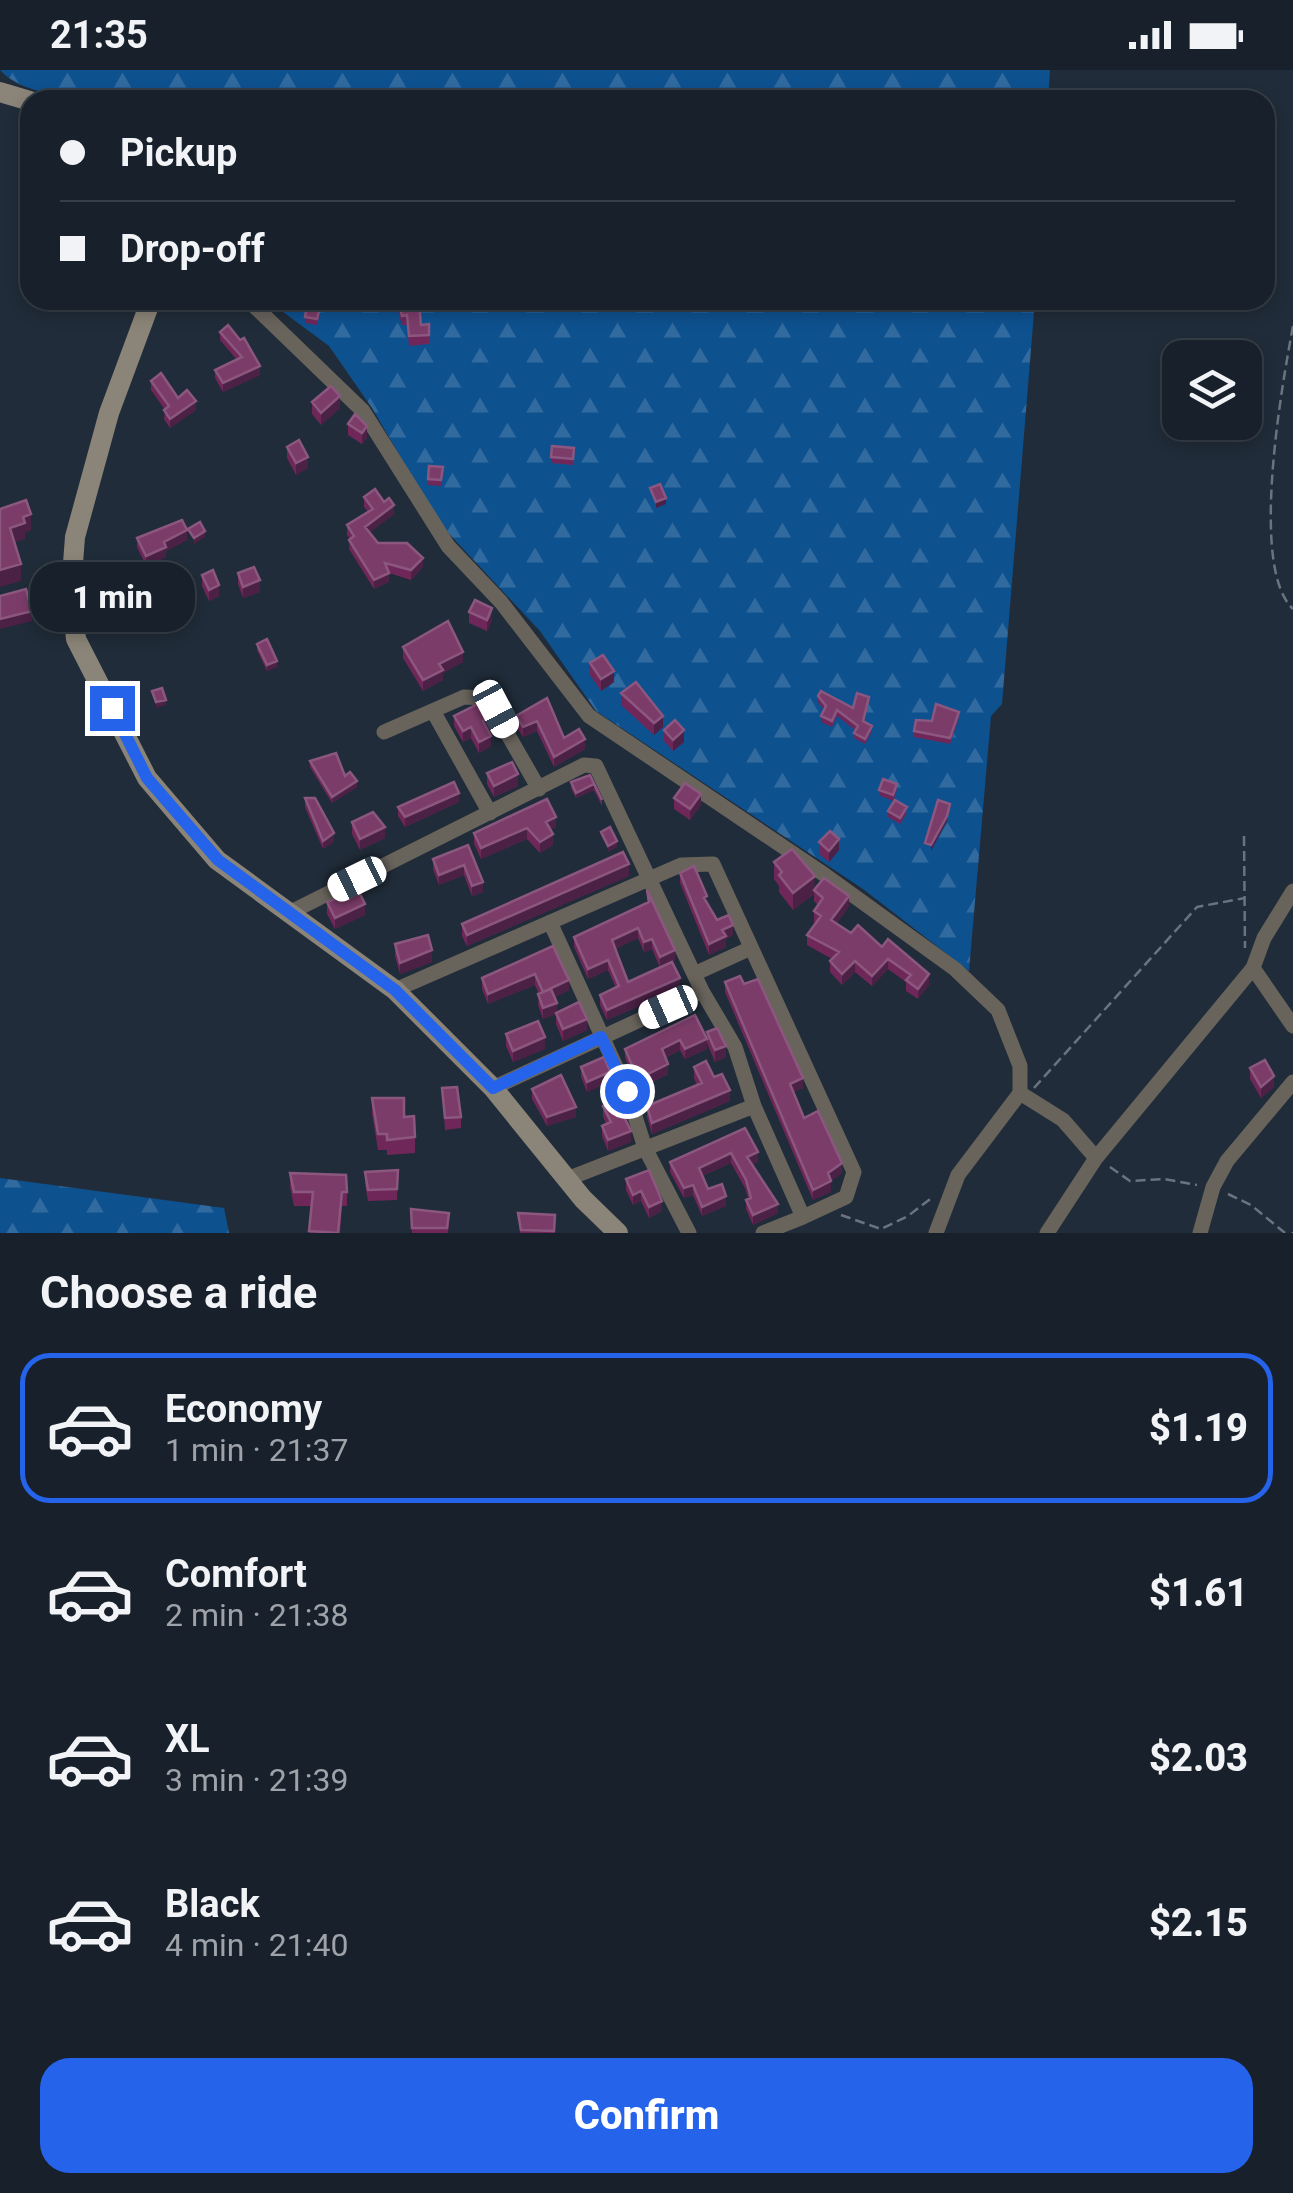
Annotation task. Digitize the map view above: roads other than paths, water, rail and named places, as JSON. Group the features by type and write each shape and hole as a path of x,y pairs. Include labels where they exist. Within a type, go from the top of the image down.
{"street":[{"path":"147,310 109,414 75,537 71,589 76,639 147,778 218,860 395,990 493,1088 567,1179 618,1233"},
{"path":"258,310 363,411 448,546 500,602 589,716 956,969 998,1010 1020,1066 1023,1095 958,1175 936,1233"},
{"path":"384,732 464,697 487,698 539,788"},
{"path":"433,710 490,813"},
{"path":"290,912 584,765 596,766 702,992 735,1046 754,1106 803,1216"},
{"path":"395,990 681,865 713,864 854,1172 846,1197 763,1233"},
{"path":"1048,1233 1096,1158 1253,968 1264,938 1293,891"},
{"path":"550,922 627,1091 645,1148 689,1233"},
{"path":"694,974 751,948"},
{"path":"1253,968 1293,1026"},
{"path":"493,1088 702,992"},
{"path":"1200,1233 1213,1188 1227,1161 1293,1082"},
{"path":"1023,1095 1063,1120 1096,1158"},
{"path":"567,1179 754,1106"}]}
